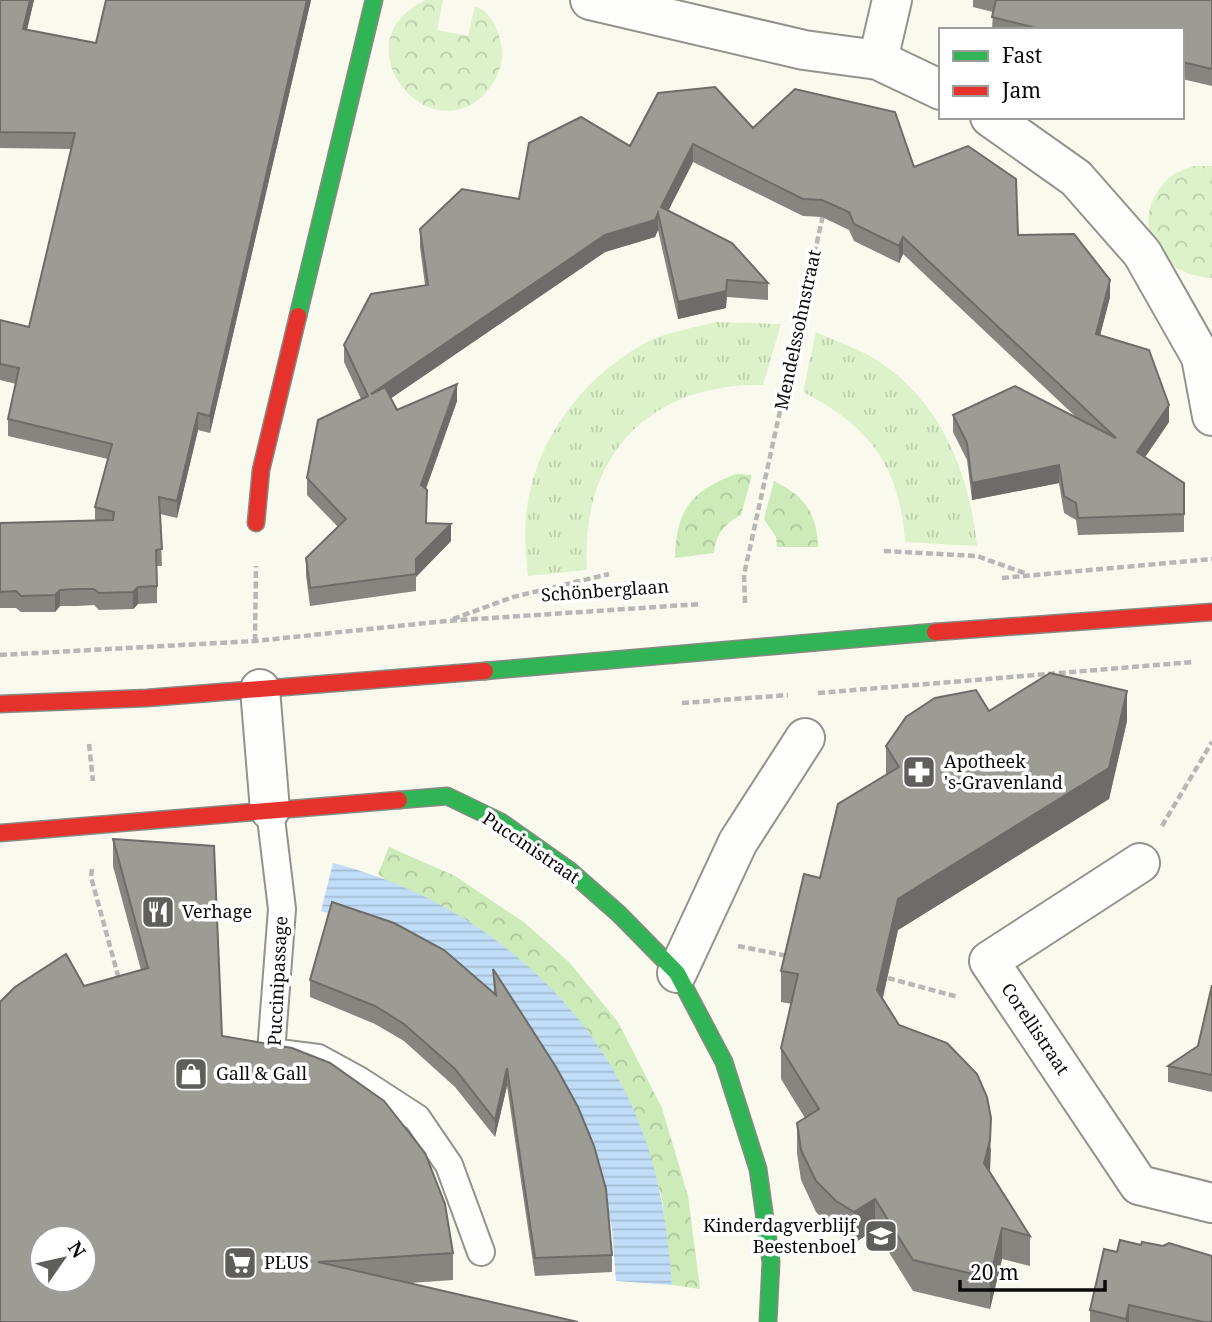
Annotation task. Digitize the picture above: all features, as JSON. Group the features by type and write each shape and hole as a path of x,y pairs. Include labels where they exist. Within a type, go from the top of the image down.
{"street":[{"path":"256,523 261,470 374,0"},
{"path":"590,0 804,50 878,60 939,89"},
{"path":"878,60 892,0"},
{"path":"993,119 1076,178 1142,253 1201,357 1212,416"},
{"path":"0,704 260,689 743,651 1038,623 1212,612"},
{"path":"260,689 270,810"},
{"path":"677,973 738,842 805,738"},
{"name":"Puccinistraat","path":"0,833 447,796 501,822 569,870 619,914 677,973 724,1062 758,1169 771,1262 768,1322"},
{"name":"Corellistraat","path":"1140,863 989,961 1139,1185 1212,1203"}],"lane":[{"name":"Puccinipassage","path":"270,810 282,909 271,1052 318,1058 360,1080 417,1118 449,1164 481,1252"}],"path":[{"name":"Mendelssohnstraat","path":"745,601 744,575 824,207"},
{"path":"256,523 255,641 260,689"},
{"path":"884,551 977,556 1031,576"},
{"path":"990,579 1212,559"},
{"path":"446,621 513,597 609,574"},
{"path":"731,602 758,600"},
{"name":"Schönberglaan","path":"0,654 255,641 446,621 704,604"},
{"path":"1140,863 1212,742"},
{"path":"97,826 91,877 122,989"},
{"path":"696,937 793,958"}],"green space":[{"path":"426,0 443,0 437,30 468,36 475,6 491,18 497,30 502,60 495,80 489,89 466,107 442,111 420,103 402,86 391,65 389,41 400,19"},
{"path":"1194,166 1212,166 1212,278 1192,275 1175,267 1162,256 1153,242 1149,227 1150,210 1156,194 1171,176"},
{"path":"715,322 781,324 763,385 722,388 686,397 655,413 630,434 610,461 596,493 588,529 587,570 528,576 525,523 530,491 546,445 573,404 608,368 628,353 649,341"},
{"path":"816,332 870,356 915,392 932,414 958,463 967,490 977,546 905,542 896,491 877,451 846,419 803,392"},
{"path":"736,474 752,475 741,515 722,530 714,553 675,558 679,527 689,504 697,495"},
{"path":"774,481 807,506 815,524 818,547 777,547 776,537 764,519"},
{"path":"389,847 455,876 525,923 569,962 618,1022 662,1108 688,1196 700,1289 672,1285 662,1199 643,1133 620,1083 587,1032 378,874"}],"water":[{"path":"333,863 384,879 433,901 479,928 521,960 559,997 593,1038 621,1084 649,1151 663,1208 672,1285 616,1281 612,1228 599,1173 363,925 321,911"}],"building":[{"path":"0,0 30,0 23,29 96,43 106,0 307,0 210,416 198,413 177,501 159,497 162,549 156,550 157,586 138,587 133,592 99,593 94,589 77,589 60,590 55,595 21,596 16,591 0,592 0,523 113,520 114,512 95,507 112,444 8,419 19,368 0,364 0,320 29,327 75,133 0,132"},
{"path":"996,0 1212,0 1212,69 1184,62 1184,28 1036,28 992,17"},
{"path":"715,87 753,128 795,89 895,112 914,167 968,146 1016,179 1018,235 1074,234 1110,280 1096,334 1149,350 1169,405 1137,452 1184,483 1184,514 1078,518 1076,503 1064,496 1059,465 972,483 967,443 953,415 1015,386 1116,438 903,237 899,246 854,224 849,212 822,200 803,199 693,144 661,207 732,243 768,283 727,280 726,291 678,302 658,213 655,220 605,235 371,394 385,387 397,410 457,384 421,485 427,490 426,523 451,524 416,559 416,574 310,588 306,558 346,519 307,478 318,420 368,396 344,345 371,294 428,285 420,229 462,189 519,199 529,143 581,117 630,146 658,93"},
{"path":"1050,673 1127,691 1109,768 898,899 877,990 899,1025 947,1043 977,1074 987,1097 991,1118 990,1140 984,1163 1030,1236 1002,1228 990,1278 913,1260 875,1199 854,1212 836,1201 816,1181 801,1150 797,1123 819,1109 781,1048 798,974 781,971 804,874 820,878 838,804 899,767 886,746 906,717 935,698 976,690 989,711"},
{"path":"113,839 214,846 222,1036 292,1048 330,1063 384,1101 425,1153 445,1204 453,1253 318,1262 578,1322 0,1322 0,1002 15,987 66,954 84,986 148,968"},
{"path":"332,902 394,923 444,950 496,995 493,969 556,1067 578,1107 594,1146 606,1189 612,1255 535,1258 507,1068 495,1120 455,1069 404,1024 375,1006 310,980"},
{"path":"1212,985 1212,1075 1168,1066 1198,1046"},
{"path":"1120,1240 1141,1245 1142,1242 1163,1246 1169,1243 1212,1256 1212,1322 1129,1305 1126,1319 1090,1310 1104,1249 1117,1252"}],"traffic: fast":[{"path":"298,316 374,0"},
{"path":"485,671 935,632"},
{"path":"399,800 447,796 501,822 569,870 619,914 677,973 724,1062 758,1169 771,1262 768,1322"}],"traffic: jam":[{"path":"256,523 261,470 298,316"},
{"path":"935,632 1212,612"},
{"path":"0,704 147,698 485,671"},
{"path":"0,833 399,800"}],"place":[{"name":"Apotheek 's-Gravenland","path":"919,772"},
{"name":"Verhage","path":"158,912"},
{"name":"Gall & Gall","path":"191,1074"},
{"name":"Kinderdagverblijf Beestenboel","path":"881,1236"},
{"name":"PLUS","path":"240,1263"}]}
